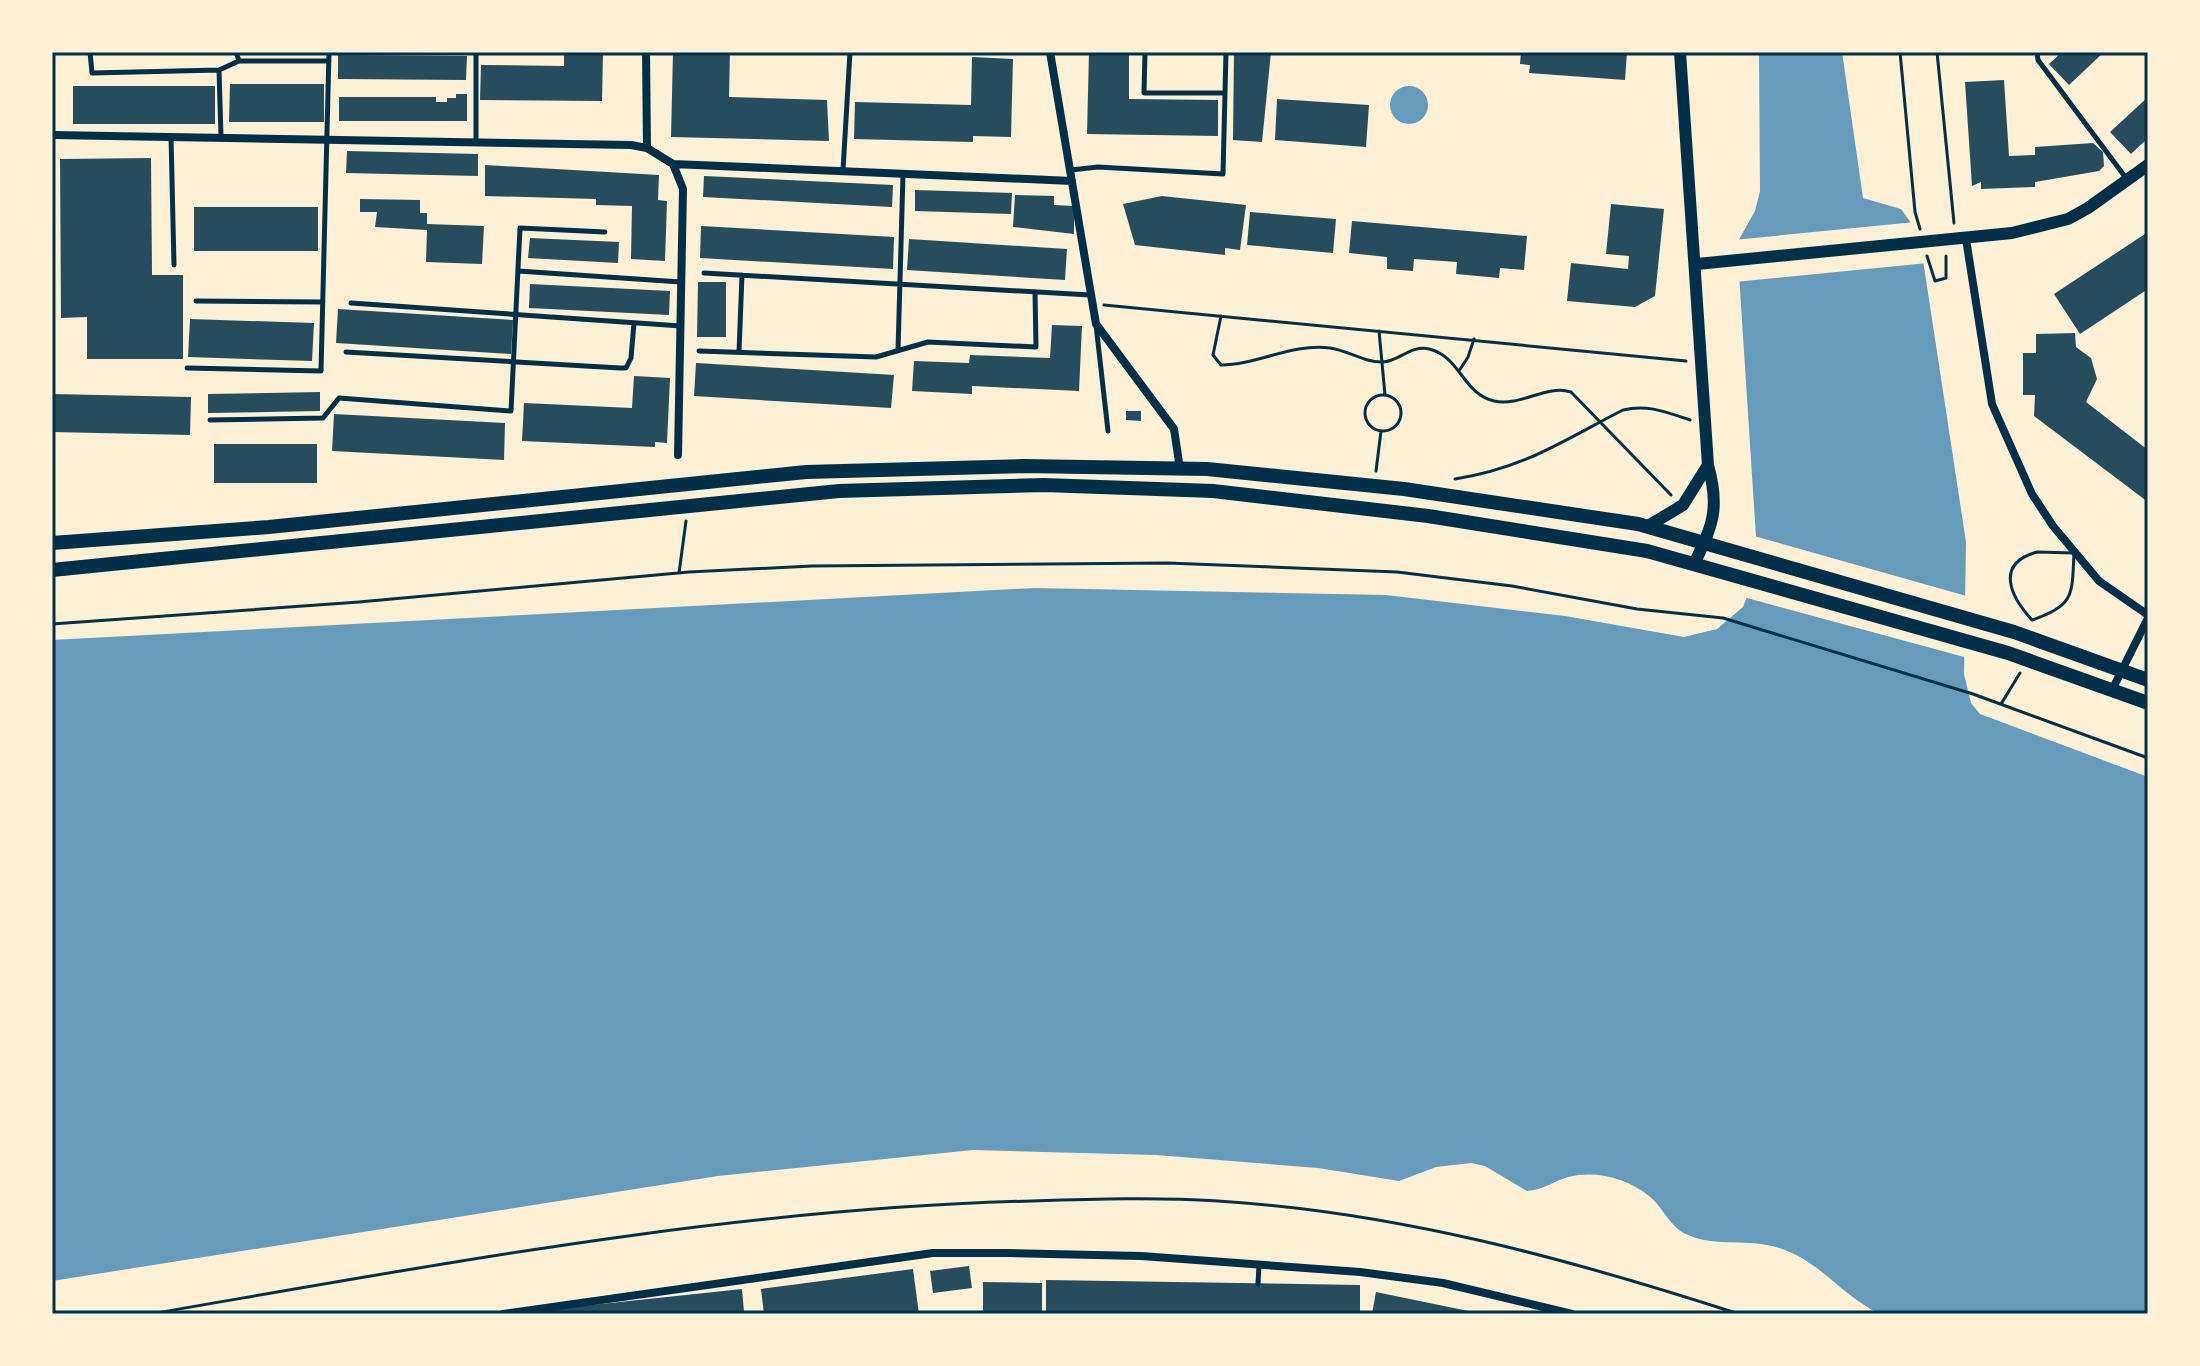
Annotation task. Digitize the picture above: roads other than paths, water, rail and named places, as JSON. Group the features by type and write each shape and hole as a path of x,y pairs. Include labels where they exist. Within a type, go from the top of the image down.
{"main road":[{"path":"52,543 269,527 806,472 1015,466 1279,474 1648,526 2014,632 2148,680"},
{"path":"52,570 783,495 909,486 1044,485 1213,491 1301,499 1591,540 1710,568 2008,653 2148,703"}],"street":[{"path":"646,52 647,148"},
{"path":"1050,52 1096,324 1174,429 1180,469"},
{"path":"1680,52 1697,264 1708,465 1715,518 1711,543 1694,564"},
{"path":"52,135 476,140 647,148 673,164 1072,181"},
{"path":"673,164 683,189 678,455"},
{"path":"1697,264 2012,233 2068,219 2128,182 2148,165"},
{"path":"1961,239 1992,404 2032,494 2074,553 2099,581 2148,616 2112,690"},
{"path":"1648,526 1683,505 1708,465"},
{"path":"503,1314 933,1253 1141,1256 1259,1265 1443,1283 1532,1309 1572,1314"}],"lane":[{"path":"90,52 92,73 219,70 239,61 329,61"},
{"path":"236,52 239,61"},
{"path":"187,368 321,371 329,52"},
{"path":"476,52 476,140"},
{"path":"843,170 850,52"},
{"path":"1145,52 1144,93 1225,93"},
{"path":"1070,170 1098,167 1223,174 1226,52"},
{"path":"2037,52 2038,60 2128,182"},
{"path":"219,70 221,136"},
{"path":"171,135 174,265"},
{"path":"898,351 903,173"},
{"path":"210,420 323,418 339,398 511,411 520,228 605,232"},
{"path":"518,271 682,282"},
{"path":"704,273 1035,292 1091,300"},
{"path":"739,352 742,275"},
{"path":"699,351 876,357 928,342 1036,347 1035,292"},
{"path":"196,301 323,302"},
{"path":"351,303 681,326"},
{"path":"346,352 626,368 631,358 634,322"},
{"path":"1096,324 1108,431"},
{"path":"1258,1284 1259,1265"}],"water":[{"path":"1759,52 1842,52 1863,198 1901,209 1919,234 1966,542 1964,674 1971,703 1980,714 2148,777 2148,1314 1881,1314 1856,1300 1799,1256 1773,1246 1711,1241 1688,1235 1681,1232 1640,1190 1621,1180 1600,1175 1568,1177 1527,1191 1485,1166 1471,1163 1436,1167 1399,1181 1318,1168 1156,1155 973,1150 718,1176 52,1281 52,640 1034,588 1386,595 1565,616 1684,637 1717,629 1743,607 1758,568 1737,243 1755,211 1760,191"},
{"path":"1409,86 1422,92 1428,105 1422,118 1409,124 1396,118 1390,105 1396,92"}]}
